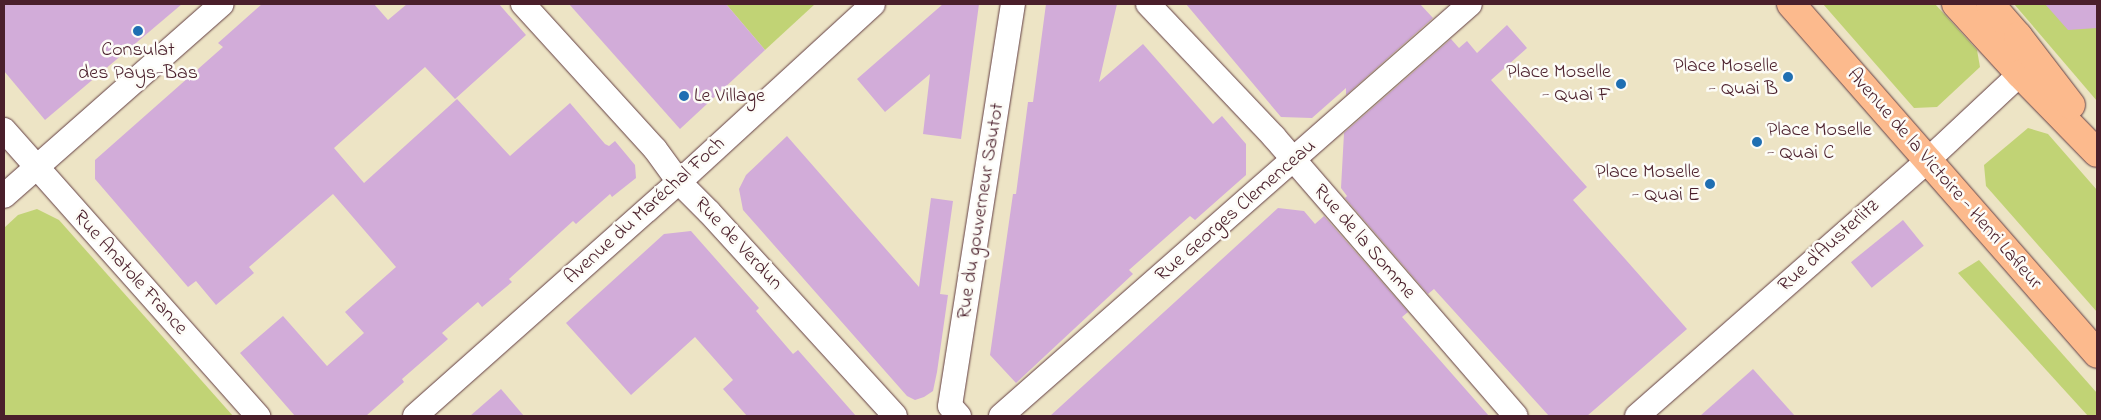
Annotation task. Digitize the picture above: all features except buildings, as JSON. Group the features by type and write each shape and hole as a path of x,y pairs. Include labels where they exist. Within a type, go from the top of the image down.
{"main road":[{"name":"Avenue de la Victoire - Henri Lafleur","path":"1791,4 2097,354"},
{"path":"1956,4 2020,74 2097,152"},
{"path":"1990,4 2018,36 2097,140"}],"street":[{"name":"Rue de Verdun","path":"523,4 655,149 680,182 895,416"},
{"name":"Avenue du Maréchal Foch","path":"415,416 680,182 873,4"},
{"name":"Rue du gouverneur Sautot","path":"950,413 1013,4"},
{"name":"Rue de la Somme","path":"1148,4 1294,160 1516,416"},
{"name":"Rue Georges Clemenceau","path":"1001,416 1470,4"},
{"path":"4,196 219,5"},
{"name":"Rue d'Austerlitz","path":"1637,416 1928,160 2020,74"},
{"name":"Rue Anatole France","path":"4,130 258,416"}],"green space":[{"path":"726,4 815,4 765,50"},
{"path":"1823,4 1935,4 1977,50 1980,67 1937,107 1914,108"},
{"path":"2014,4 2097,4 2097,101"},
{"path":"2028,128 2048,134 2097,190 2097,312 1986,186 1984,165"},
{"path":"37,209 59,220 233,416 4,416 4,228 18,215"},
{"path":"1979,260 2097,393 2097,416 2088,416 1958,273"}],"place":[{"name":"Consulat des Pays-Bas","path":"138,31"},
{"name":"Place Moselle - Quai B","path":"1788,77"},
{"name":"Place Moselle - Quai F","path":"1621,84"},
{"name":"Le Village","path":"684,96"},
{"name":"Place Moselle - Quai C","path":"1757,142"},
{"name":"Place Moselle - Quai E","path":"1710,184"}]}
